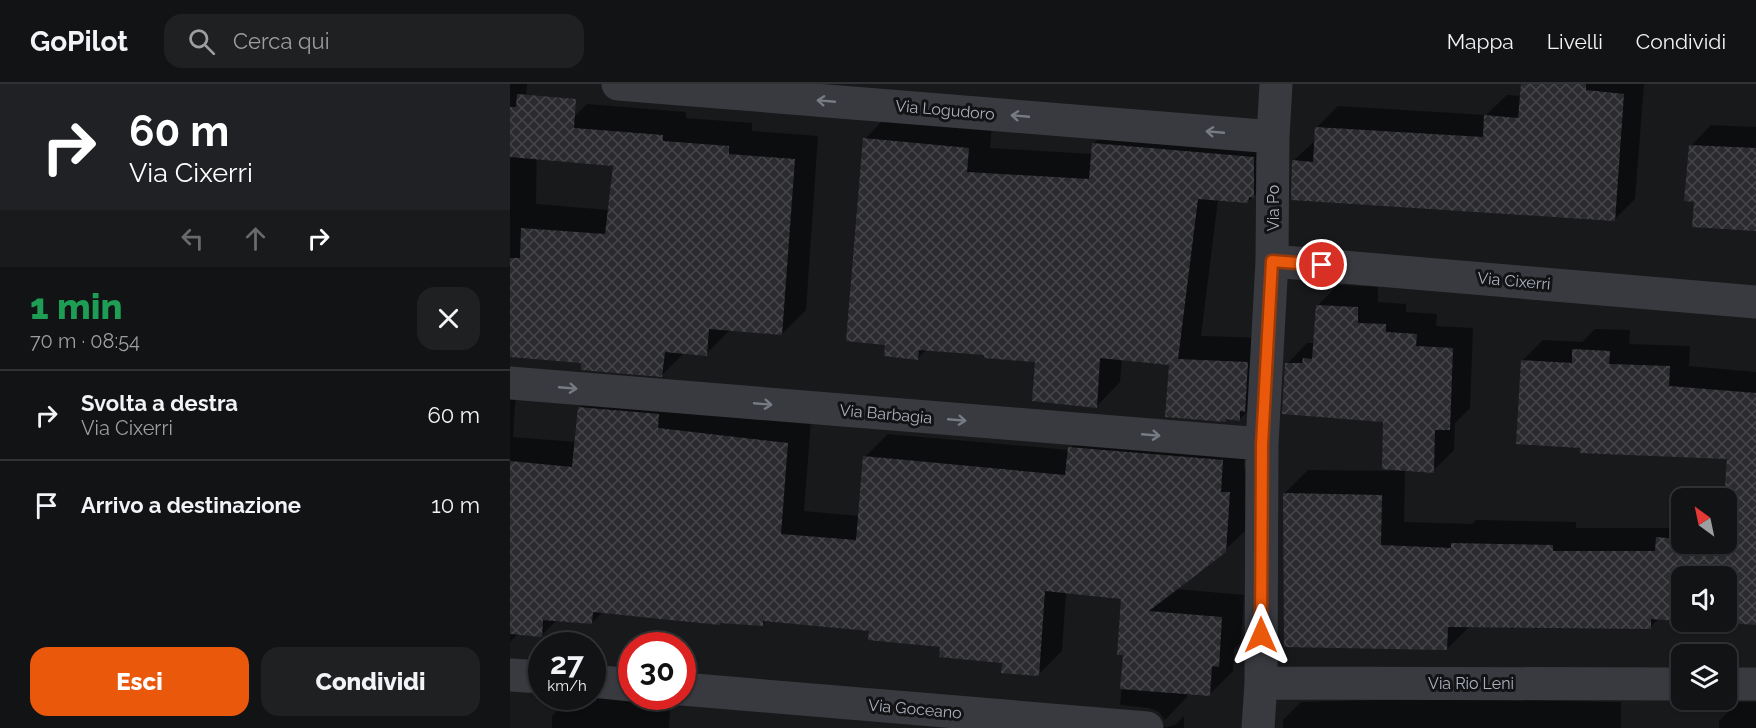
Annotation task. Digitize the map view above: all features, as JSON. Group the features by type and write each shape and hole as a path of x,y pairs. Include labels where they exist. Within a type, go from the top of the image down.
{"street":[{"name":"Via Logudoro","path":"618,84 1273,137"},
{"name":"Via Po","path":"1258,728 1261,683 1262,444 1272,261 1273,137 1276,84"},
{"name":"Via Cixerri","path":"1272,261 1756,302"},
{"name":"Via Barbagia","path":"510,383 1262,444"},
{"path":"510,675 528,676"},
{"name":"Via Rio Leni","path":"1261,683 1671,684"},
{"path":"1737,684 1756,684"},
{"name":"Via Goceano","path":"696,690 1147,728"}],"building":[{"path":"1521,84 1586,84 1586,90 1624,94 1615,221 1291,200 1292,160 1313,162 1315,127 1483,137 1484,115 1518,118"},
{"path":"517,94 576,99 574,128 663,135 663,141 729,146 729,154 795,159 782,335 709,329 707,356 665,352 662,377 581,370 581,363 510,357 510,258 520,258 521,228 605,234 613,166 510,157 510,107 516,107"},
{"path":"863,138 969,148 967,172 1089,179 1092,143 1254,157 1254,198 1249,197 1248,203 1198,199 1178,359 1248,362 1245,412 1240,411 1240,421 1165,417 1169,365 1100,358 1097,408 1032,401 1035,362 919,350 918,360 884,356 885,345 846,341"},
{"path":"1689,145 1756,148 1756,231 1692,227 1694,202 1684,201"},
{"path":"1316,305 1358,307 1358,323 1386,324 1386,332 1417,334 1416,346 1453,348 1450,430 1435,430 1434,473 1382,469 1383,422 1282,414 1285,363 1302,363 1303,358 1312,359"},
{"path":"1572,349 1610,351 1609,364 1670,366 1669,386 1756,393 1756,625 1737,624 1737,566 1671,566 1671,620 1651,619 1651,629 1448,627 1447,650 1284,647 1283,493 1382,495 1381,545 1451,548 1451,543 1553,545 1553,551 1655,551 1656,537 1671,538 1671,554 1737,554 1737,488 1725,488 1727,459 1580,453 1580,448 1516,444 1521,360 1572,363"},
{"path":"578,407 659,414 658,428 788,443 781,534 856,540 863,456 1065,475 1068,447 1223,460 1221,492 1230,492 1226,552 1149,611 1222,617 1219,667 1212,666 1210,696 1120,689 1123,655 1117,655 1121,599 1045,591 1039,676 1001,673 1002,663 939,657 940,647 868,640 869,631 763,621 763,626 720,623 720,625 593,612 592,624 543,620 542,632 528,632 528,636 510,634 510,461 572,467"}],"route":[{"path":"1261,635 1262,444 1272,261 1322,265"}]}
